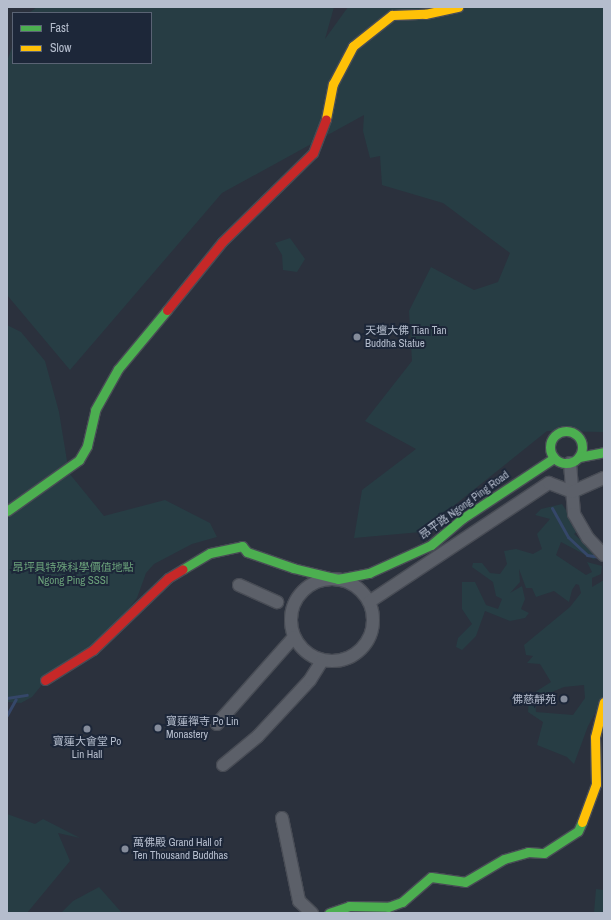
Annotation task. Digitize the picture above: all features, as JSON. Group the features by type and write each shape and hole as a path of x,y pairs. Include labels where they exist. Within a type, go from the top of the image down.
{"street":[{"path":"7,512 79,460 87,446 95,410 118,369 222,242 313,153 326,120 333,84 353,46 392,15 425,14 458,7"},
{"path":"571,431 582,443 604,451 574,460 554,458 550,446 558,432 571,431"},
{"path":"582,443 574,460 572,492 578,524 603,553"},
{"name":"昂平路 Ngong Ping Road","path":"338,579 368,573 418,552 554,458"},
{"path":"369,602 549,483 572,492 604,478"},
{"path":"46,680 93,650 168,578 210,553 242,546 247,552 293,568 338,579 351,583 369,602 373,625 364,646 345,660 322,661 300,648 294,638 290,625 295,601 313,583 338,579"},
{"path":"239,585 277,602"},
{"path":"217,724 294,638"},
{"path":"223,765 258,736 310,680 322,661"},
{"path":"329,913 349,906 388,907 402,902 431,877 465,882 504,860 528,852 544,852 578,831 596,784 595,737 604,702"},
{"path":"282,818 299,901 312,913"}],"green space":[{"path":"37,7 334,7 325,39 348,7 604,7 604,432 547,431 421,532 354,538 362,490 416,449 365,421 412,361 409,311 431,267 474,290 498,282 510,253 443,203 382,185 380,156 370,158 363,131 364,115 222,193 70,370 7,295 7,61 12,48 12,64 152,64 152,12 30,12"},
{"path":"290,238 305,259 297,272 283,270 282,255 275,243"},
{"name":"昂坪具特殊科學價值地點 Ngong Ping SSSI","path":"7,325 21,332 45,361 59,412 69,473 104,516 165,500 210,523 217,537 192,544 154,564 146,573 137,598 108,635 50,675 32,697 21,703 7,702"},
{"path":"562,504 579,530 574,534 592,550 595,560 561,542 556,555 586,575 592,572 587,562 602,566 601,574 592,578 592,587 604,580 604,698 588,726 574,764 567,757 537,745 543,722 528,712 529,696 551,682 540,664 527,663 533,656 526,655 524,645 570,607 581,593 579,585 576,584 572,590 569,602 554,591 536,597 532,588 526,588 519,569 520,582 510,593 522,586 525,599 521,609 529,613 525,618 510,621 485,611 476,636 462,650 456,647 458,638 472,624 462,609 462,582 475,582 486,605 498,609 502,599 496,596 493,582 472,567 473,563 482,563 490,573 500,574 507,564 504,551 516,549 533,554 542,549 537,534 550,519 535,515 541,509","holes":["584,685 585,698 573,715 536,712 535,699 564,687"]},
{"path":"7,814 35,824 43,819 80,838 58,833 70,861 27,913 7,913"},
{"path":"99,887 122,913 61,913 73,901"},
{"path":"596,889 604,890 604,913 594,913"}],"waterway":[{"path":"552,508 568,537 587,555 600,557"},
{"path":"7,698 27,695"},
{"path":"7,715 16,699"}],"traffic: fast":[{"path":"7,511 79,460 87,446 95,410 118,369 167,310"},
{"path":"563,431 569,431 578,435 582,447 578,459 569,463 563,463 554,459 550,450 550,444 554,435 563,431"},
{"path":"579,457 604,452"},
{"path":"183,569 210,553 242,546 247,552 293,568 338,579 369,573 431,545 463,518 554,458"},
{"path":"329,913 349,906 388,907 402,902 431,877 465,882 504,859 528,852 544,853 578,831 582,822"}],"traffic: slow":[{"path":"326,119 333,84 353,46 392,15 425,14 458,7"},
{"path":"582,822 596,784 595,737 604,702"}],"traffic: jam":[{"path":"167,310 222,242 313,153 326,119"},
{"path":"45,680 93,650 168,578 183,569"}],"place":[{"name":"天壇大佛 Tian Tan Buddha Statue","path":"357,337"},
{"name":"佛慈靜苑","path":"564,699"},
{"name":"寶蓮禪寺 Po Lin Monastery","path":"158,728"},
{"name":"寶蓮大會堂 Po Lin Hall","path":"87,729"},
{"name":"萬佛殿 Grand Hall of Ten Thousand Buddhas","path":"125,849"}]}
